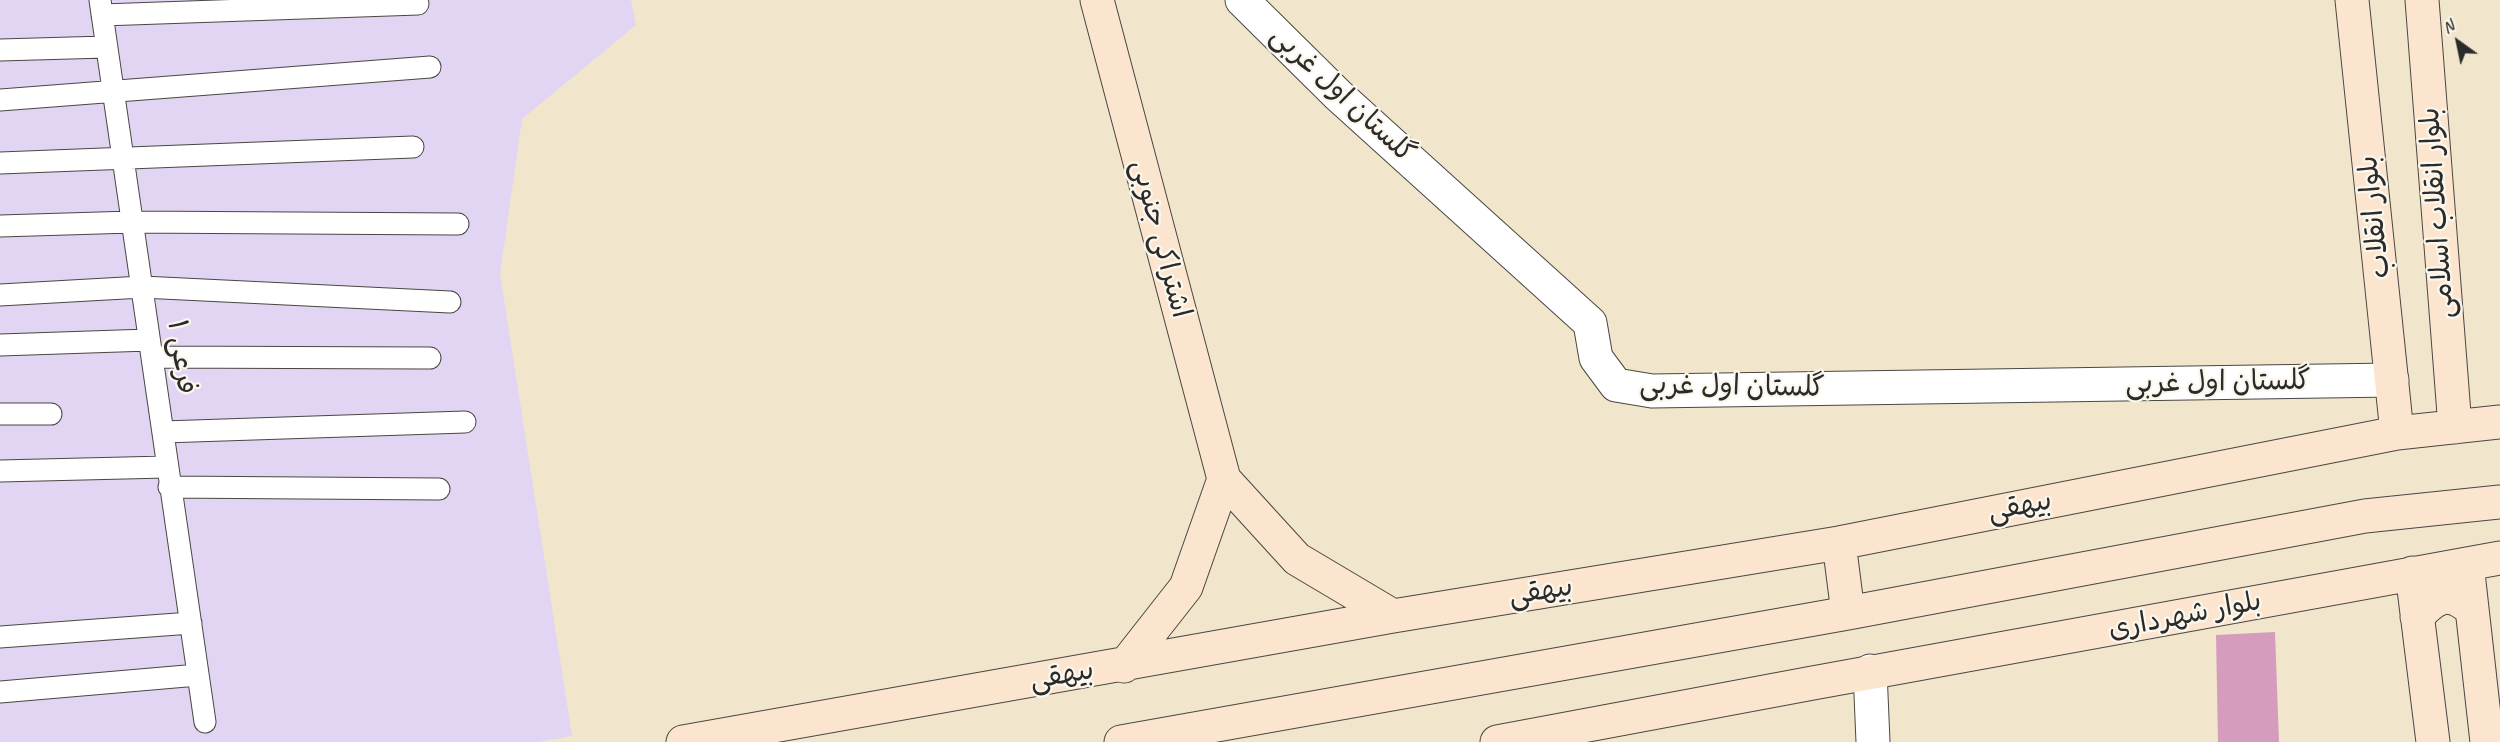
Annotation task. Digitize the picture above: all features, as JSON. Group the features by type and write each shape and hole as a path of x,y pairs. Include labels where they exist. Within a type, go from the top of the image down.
{"main road":[{"name":"اشتراکی جنوبی","path":"1097,0 1224,479 1297,559 1393,616"},
{"name":"بلوار انقلاب","path":"2352,0 2397,434"},
{"name":"بلوار انقلاب اسلامی","path":"2422,0 2455,427"},
{"path":"2455,427 2500,422"},
{"name":"بیهقی","path":"683,742 1124,666 1393,616 1839,543 2397,434 2455,427"},
{"path":"1124,666 1186,586 1224,479"},
{"path":"1121,742 1848,613 2365,516 2500,502"},
{"path":"1839,543 1848,613"},
{"name":"بلوار شهرداری","path":"1870,672 2049,642 2500,558"},
{"path":"2467,564 2487,742"},
{"path":"2412,573 2433,742"},
{"path":"2418,617 2431,603 2446,596 2460,600 2472,609"},
{"path":"1497,742 1870,672"}],"street":[{"name":"گلستان اول غربی","path":"1242,0 1338,95 1590,323 1596,357 1616,385 1652,391 2392,381"},
{"path":"1870,672 1873,742"}],"lane":[{"path":"101,7 418,4"},
{"name":"۱ فرعی","path":"101,7 163,432 167,477 206,722"},
{"path":"0,50 106,47"},
{"path":"0,100 430,68"},
{"path":"0,163 413,147"},
{"path":"0,226 132,222 458,224"},
{"path":"0,295 142,287 450,302"},
{"path":"0,345 430,358"},
{"path":"0,414 51,414"},
{"path":"163,432 465,422"},
{"path":"0,471 439,489"},
{"path":"0,637 191,623"},
{"path":"0,692 198,675"}],"shaded area":[{"path":"0,0 631,0 636,25 522,119 500,274 572,736 537,742 0,742"}],"building":[{"path":"2275,632 2279,742 2218,742 2216,635"}]}
